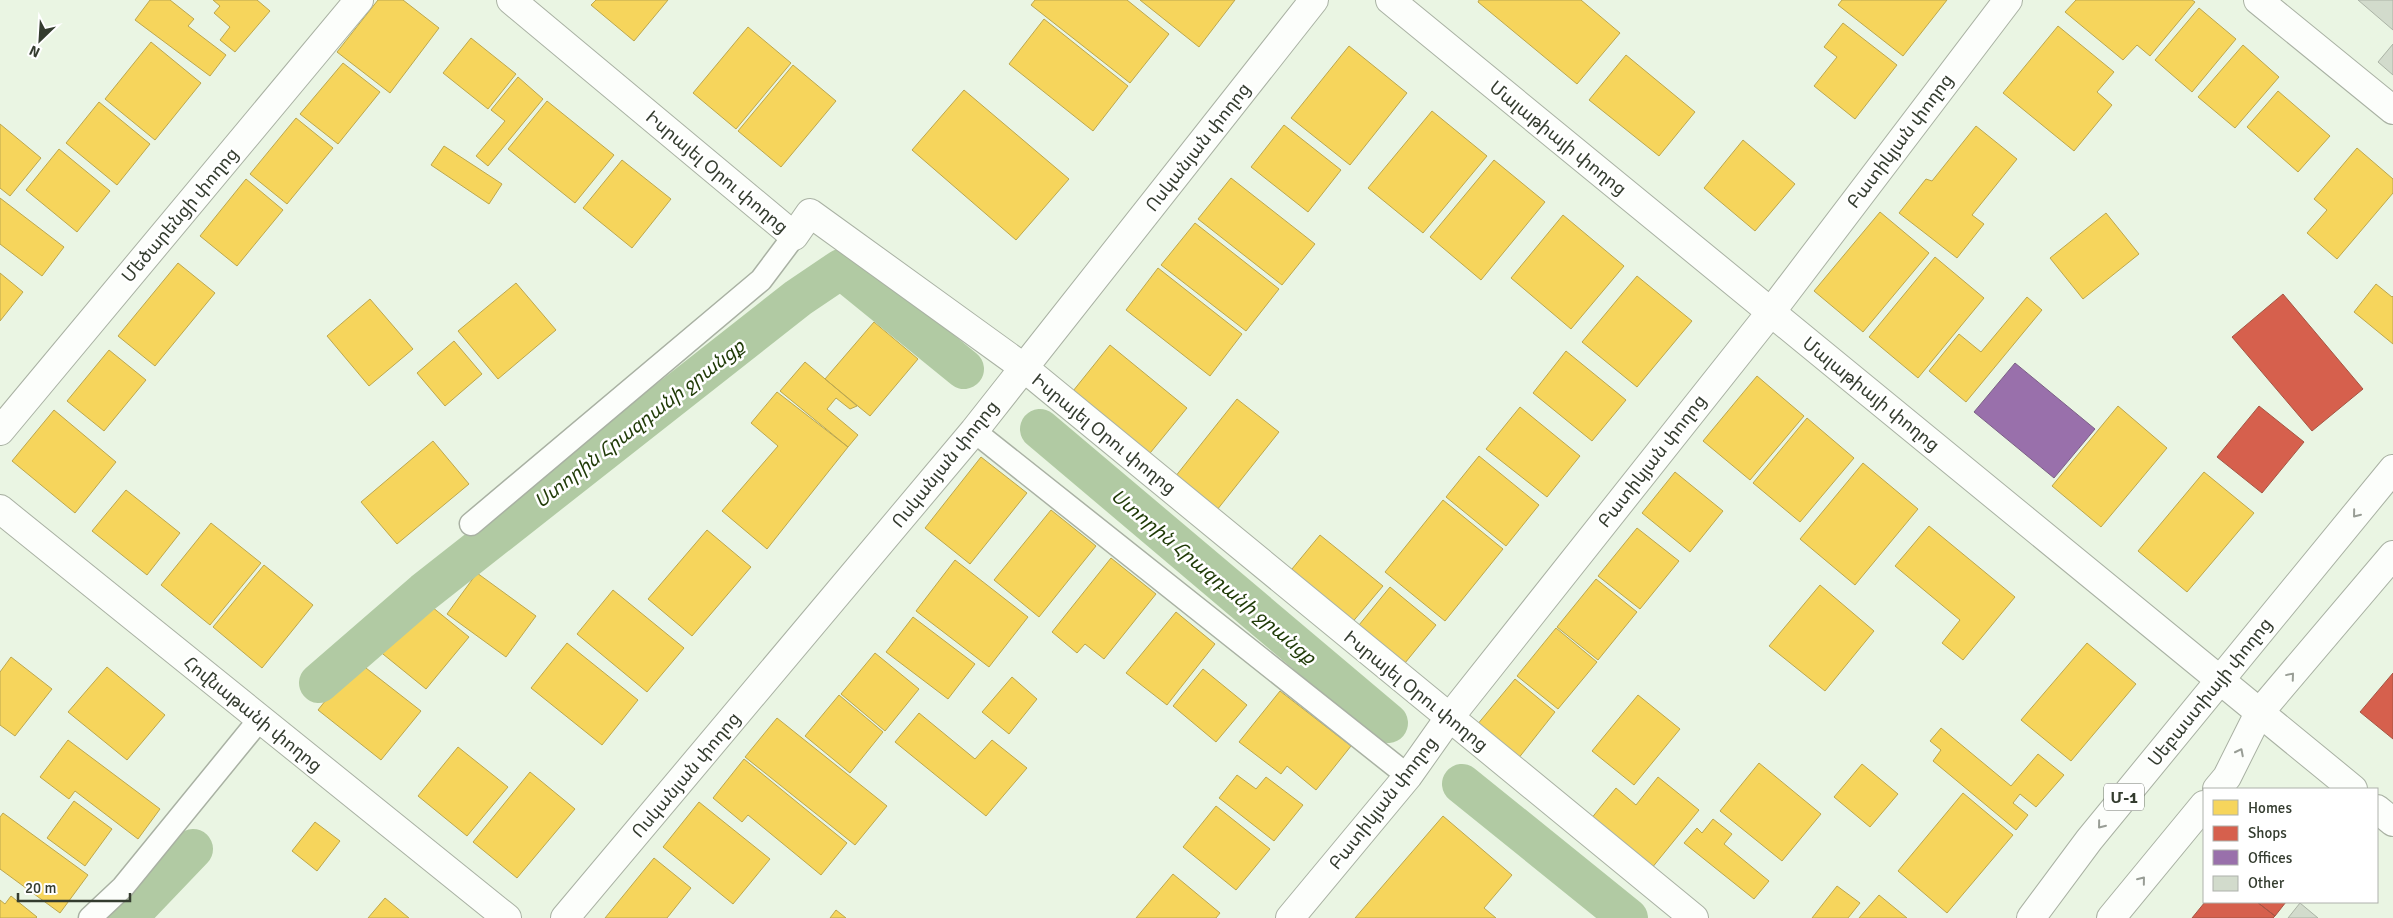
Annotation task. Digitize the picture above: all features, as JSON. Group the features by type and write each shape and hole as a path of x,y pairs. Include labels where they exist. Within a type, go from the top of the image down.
{"street":[{"name":"Մեծարենցի փողոց","path":"0,431 359,0"},
{"name":"Իսրայել Օրու փողոց","path":"511,0 794,236 810,213 1023,367 1694,918"},
{"name":"Ոսկանյան փողոց","path":"566,918 974,431 1314,0"},
{"name":"Մալաթիայի փողոց","path":"1390,0 2352,788"},
{"name":"Բատիկյան փողոց","path":"1290,918 1408,776 1449,718 1771,312 2008,0"},
{"path":"2258,0 2393,110"},
{"name":"Սեբաստիայի փողոց","path":"2031,918 2089,840 2220,679 2391,475"},
{"name":"Հովնաթանի փողոց","path":"0,509 507,918"},
{"path":"2218,788 2227,777 2259,713 2393,556"},
{"path":"2111,918 2203,806"},
{"path":"2378,810 2393,822"}],"lane":[{"path":"471,524 761,280 794,236"},
{"path":"974,431 1408,776"},
{"path":"90,918 123,887 260,719"}],"building: Homes":[{"path":"150,0 170,0 194,19 188,26 226,55 210,76 135,20"},
{"path":"213,0 257,0 270,11 235,52 220,40 230,27 214,13 220,6"},
{"path":"378,0 403,0 439,28 390,93 337,52"},
{"path":"596,0 668,0 634,41 591,5"},
{"path":"1035,0 1127,0 1169,34 1130,83 1031,5"},
{"path":"1140,0 1235,0 1199,47"},
{"path":"1479,0 1581,0 1620,33 1577,84 1478,2"},
{"path":"1842,0 1947,0 1903,56 1838,5"},
{"path":"2076,0 2192,0 2195,2 2150,56 2137,45 2123,60 2065,12"},
{"path":"2199,8 2236,39 2192,92 2155,60"},
{"path":"1044,19 1128,86 1093,131 1009,64"},
{"path":"1843,23 1897,65 1855,119 1814,86 1837,57 1824,47"},
{"path":"2058,26 2114,72 2097,92 2112,105 2074,151 2003,93"},
{"path":"748,27 791,63 736,129 693,93"},
{"path":"471,38 516,74 488,109 443,73"},
{"path":"151,42 201,83 155,140 105,99"},
{"path":"2243,45 2279,77 2235,128 2198,97"},
{"path":"1349,46 1407,93 1350,165 1291,118"},
{"path":"1626,55 1695,112 1659,156 1589,100"},
{"path":"343,63 380,92 338,144 300,114"},
{"path":"793,65 836,101 781,167 738,131"},
{"path":"518,77 543,99 488,166 476,156 505,121 491,110"},
{"path":"964,90 1069,179 1016,240 912,150"},
{"path":"2278,91 2330,136 2298,172 2247,127"},
{"path":"547,101 614,155 575,203 508,149"},
{"path":"99,102 150,144 117,185 66,143"},
{"path":"1432,111 1487,156 1423,233 1368,188"},
{"path":"296,118 333,148 287,204 250,174"},
{"path":"0,124 41,158 10,196 0,188"},
{"path":"1284,125 1341,170 1308,212 1251,167"},
{"path":"1976,126 2017,159 1972,215 1984,224 1957,258 1899,213 1926,179 1932,181"},
{"path":"1743,140 1795,184 1755,231 1704,188"},
{"path":"444,146 502,184 489,204 431,165"},
{"path":"2357,148 2393,179 2393,193 2337,259 2307,233 2327,210 2314,199"},
{"path":"59,149 110,191 77,232 26,190"},
{"path":"622,160 671,199 632,248 583,208"},
{"path":"1494,160 1545,202 1481,280 1430,237"},
{"path":"1231,178 1315,244 1282,285 1198,219"},
{"path":"246,179 283,210 237,266 200,236"},
{"path":"0,198 64,247 42,276 0,244"},
{"path":"1880,212 1929,253 1863,332 1814,291"},
{"path":"2106,213 2139,254 2083,299 2050,258"},
{"path":"1563,215 1624,266 1571,329 1511,278"},
{"path":"1195,223 1279,289 1246,331 1161,265"},
{"path":"1935,257 1984,298 1918,378 1869,337"},
{"path":"178,263 215,293 155,366 118,336"},
{"path":"1158,268 1242,334 1210,376 1126,310"},
{"path":"0,273 23,292 0,321"},
{"path":"1637,276 1692,321 1637,387 1582,342"},
{"path":"516,283 556,330 498,379 458,331"},
{"path":"2376,284 2393,296 2393,344 2354,312"},
{"path":"2027,297 2042,310 1966,402 1929,371 1959,334 1981,352"},
{"path":"370,299 413,349 369,386 327,336"},
{"path":"874,322 918,359 870,416 825,379"},
{"path":"454,341 482,374 445,406 417,373"},
{"path":"1110,345 1187,408 1146,458 1069,396"},
{"path":"109,350 146,380 104,431 67,401"},
{"path":"1566,351 1626,400 1592,441 1533,393"},
{"path":"805,362 857,406 850,409 836,398 827,409 858,435 848,447 780,391"},
{"path":"1757,376 1804,416 1750,480 1703,441"},
{"path":"777,392 848,447 767,549 722,511 778,446 751,423"},
{"path":"1237,399 1279,432 1213,515 1171,482"},
{"path":"2118,406 2167,448 2101,527 2052,486"},
{"path":"1520,407 1580,456 1547,497 1486,449"},
{"path":"54,410 116,462 75,513 12,461"},
{"path":"1807,418 1854,458 1800,522 1753,483"},
{"path":"433,441 469,484 397,544 361,502"},
{"path":"1479,456 1539,505 1506,546 1446,497"},
{"path":"981,457 1027,493 970,564 925,528"},
{"path":"1863,463 1918,509 1855,585 1800,539"},
{"path":"1675,472 1723,511 1690,552 1642,513"},
{"path":"2204,472 2254,513 2187,592 2138,551"},
{"path":"126,490 180,533 147,575 92,531"},
{"path":"1443,500 1503,549 1445,621 1385,572"},
{"path":"1051,510 1096,546 1039,617 994,580"},
{"path":"211,523 261,563 210,625 161,585"},
{"path":"1929,526 2015,597 1963,660 1942,643 1960,620 1895,566"},
{"path":"1637,528 1679,561 1640,609 1598,576"},
{"path":"707,530 751,567 692,636 648,599"},
{"path":"1320,535 1383,586 1350,625 1287,575"},
{"path":"1111,558 1156,594 1104,659 1085,644 1077,653 1052,632"},
{"path":"955,560 1028,617 989,667 916,611"},
{"path":"264,565 313,605 262,668 213,627"},
{"path":"477,573 536,616 506,657 447,614"},
{"path":"1596,579 1637,612 1598,660 1557,627"},
{"path":"1820,585 1874,631 1825,691 1769,646"},
{"path":"1390,587 1436,625 1405,663 1359,625"},
{"path":"613,590 684,648 647,692 577,634"},
{"path":"421,598 469,637 426,689 378,650"},
{"path":"1176,612 1215,644 1167,705 1126,673"},
{"path":"913,617 975,664 948,699 886,652"},
{"path":"1556,628 1597,662 1558,709 1517,676"},
{"path":"567,643 638,700 602,745 531,688"},
{"path":"2087,643 2136,684 2071,761 2021,720"},
{"path":"875,653 919,689 885,731 841,694"},
{"path":"11,657 52,689 15,736 0,725 0,672"},
{"path":"357,661 421,711 381,760 318,710"},
{"path":"107,667 165,715 127,760 68,712"},
{"path":"1203,669 1247,705 1216,742 1173,706"},
{"path":"1012,677 1037,699 1009,734 982,712"},
{"path":"1515,679 1555,712 1514,764 1472,731"},
{"path":"1280,691 1351,746 1316,790 1287,766 1281,774 1239,742"},
{"path":"839,695 883,732 850,773 805,736"},
{"path":"1638,695 1680,729 1634,785 1592,751"},
{"path":"919,713 975,759 992,740 1027,768 986,816 895,742"},
{"path":"777,718 887,806 855,845 745,757"},
{"path":"1941,728 2011,786 2038,754 2064,775 2036,807 2020,794 2013,803 2028,815 2016,830 1933,761 1941,750 1930,741"},
{"path":"68,740 160,809 138,839 75,791 69,799 40,777"},
{"path":"458,747 508,787 467,836 418,796"},
{"path":"744,759 847,843 821,875 748,815 742,822 713,798"},
{"path":"1759,763 1821,814 1782,861 1720,811"},
{"path":"1862,764 1898,794 1870,827 1834,797"},
{"path":"530,772 575,809 517,878 473,842"},
{"path":"1237,775 1256,789 1266,777 1303,805 1274,841 1219,798"},
{"path":"1658,777 1699,810 1647,874 1586,825 1616,788 1636,805"},
{"path":"1963,793 2013,835 1947,913 1898,871"},
{"path":"74,801 112,829 85,866 47,838"},
{"path":"699,802 770,859 733,904 663,847"},
{"path":"1216,806 1270,849 1236,890 1183,847"},
{"path":"3,813 88,875 60,913 0,869 0,817"},
{"path":"1443,816 1512,875 1484,908 1496,918 1355,918"},
{"path":"1713,819 1732,834 1724,844 1769,881 1754,899 1684,843 1697,828 1702,833"},
{"path":"315,822 340,841 317,871 292,851"},
{"path":"654,858 691,888 667,918 605,918"},
{"path":"1173,874 1220,913 1216,918 1136,918"},
{"path":"1837,886 1860,903 1848,918 1812,918"},
{"path":"1879,895 1907,918 1859,918"},
{"path":"11,896 37,917 0,918 0,900 5,904"},
{"path":"385,898 409,918 368,918"},
{"path":"836,910 846,918 830,918"}],"building: Shops":[{"path":"2283,294 2363,389 2312,431 2232,337"},
{"path":"2259,406 2304,442 2262,493 2217,457"},
{"path":"2393,673 2393,739 2360,712"},
{"path":"2204,903 2258,903 2275,916 2273,918 2192,918"},
{"path":"2258,903 2285,903 2275,916"}],"building: Offices":[{"path":"2015,363 2095,429 2054,478 1974,412"}],"building: Other":[{"path":"2358,0 2393,0 2393,30"},
{"path":"2393,44 2393,75 2378,62"},
{"path":"2300,903 2318,918 2288,918"}],"waterway":[{"name":"Ստորին Հրազդանի ջրանցք","path":"319,683 424,592 798,298 841,269 964,369"},
{"name":"Ստորին Հրազդանի ջրանցք","path":"1040,429 1388,723"},
{"name":"Ստորին Հրազդանի ջրանցք","path":"1462,784 1628,918"},
{"name":"Ստորին Հրազդանի ջրանցք","path":"127,918 193,849"}]}
